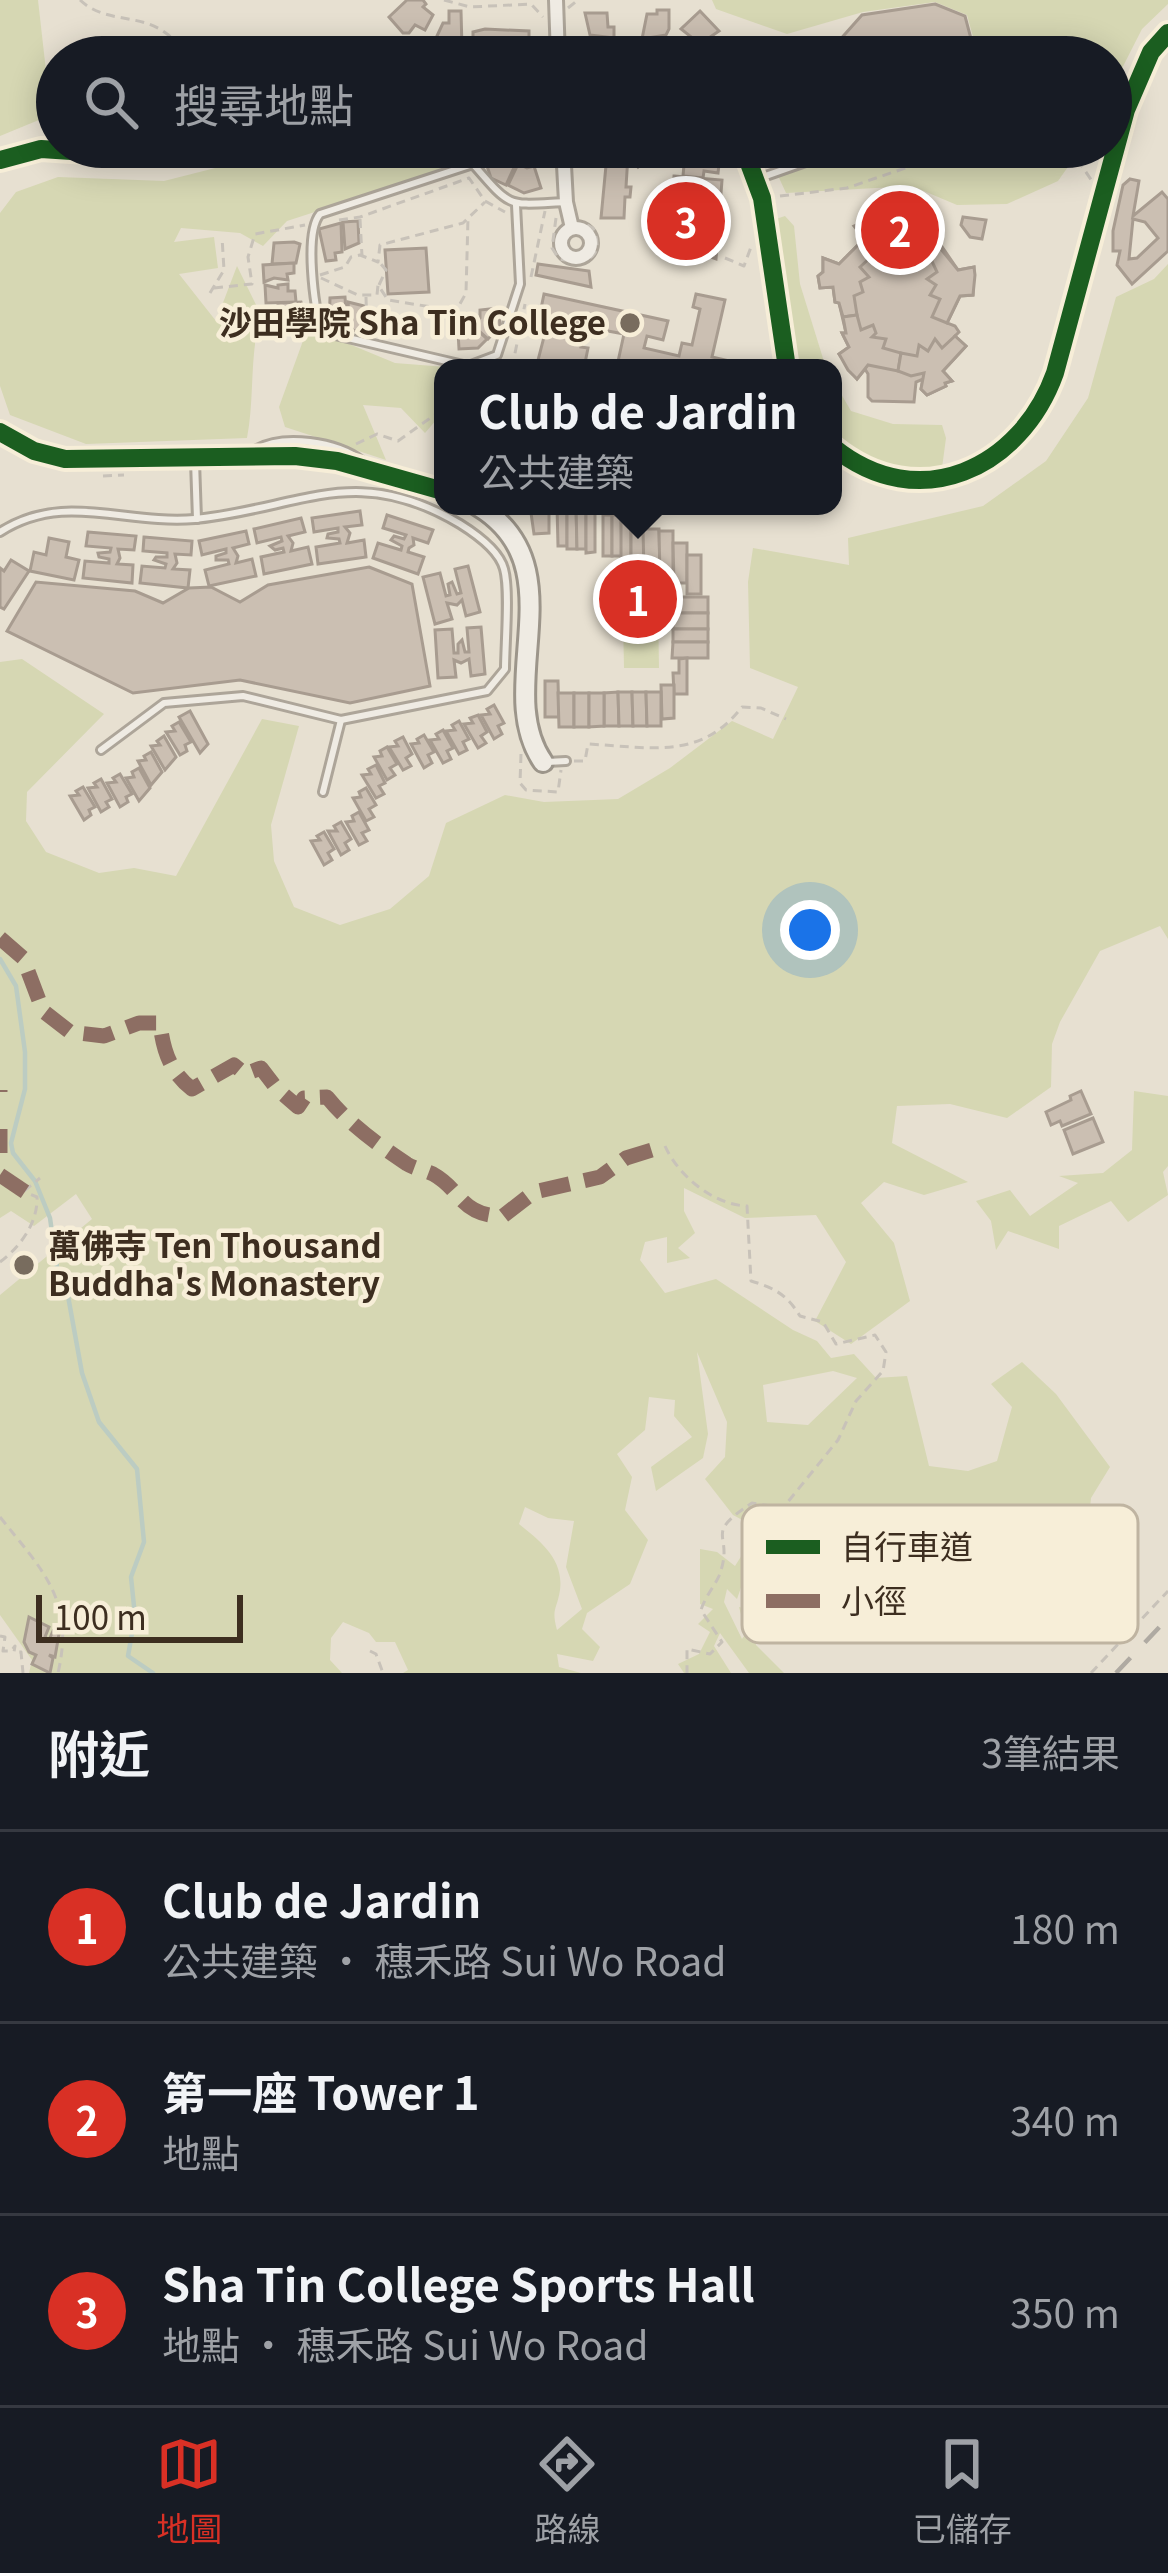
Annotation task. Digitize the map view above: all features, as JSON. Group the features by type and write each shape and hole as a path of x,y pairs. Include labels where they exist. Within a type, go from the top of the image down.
{"street":[{"path":"556,0 557,36"},
{"path":"1132,96 1151,52 1168,33"},
{"path":"0,160 36,150"},
{"path":"564,168 572,228"},
{"path":"752,168 786,359"},
{"path":"842,452 879,473 932,479 985,464 1025,431 1055,373 1110,168"},
{"path":"0,432 34,451 65,459 247,454 337,461 434,488"},
{"path":"493,515 516,543 529,575 529,735 543,762"}],"lane":[{"path":"438,359 322,332 313,224 320,214 461,168"},
{"path":"476,168 494,193 516,205 566,202"},
{"path":"757,180 790,168"},
{"path":"486,359 497,355 506,336 520,284 516,205"},
{"path":"194,457 197,519"},
{"path":"0,532 56,509 139,520 197,519 340,490 365,491 434,513"},
{"path":"101,750 164,703 243,696 341,720 487,691 505,669 504,568 493,550 440,515"},
{"path":"323,792 341,720"},
{"path":"543,762 566,761"}],"path":[{"path":"80,0 92,10 159,24 170,36"},
{"path":"444,0 470,7 531,4 544,19"},
{"path":"772,197 847,188 905,168"},
{"path":"1084,168 1094,184"},
{"path":"222,237 224,270 212,290 252,284 248,257 255,234 360,217 469,178 485,201 513,217"},
{"path":"378,262 380,245 433,233 468,218 494,193"},
{"path":"360,217 362,256"},
{"path":"378,286 388,300 456,311 466,293 468,218"},
{"path":"725,258 744,266 754,242"},
{"path":"362,256 386,271 376,295 366,296 316,277 345,267 351,257 362,256"},
{"path":"316,277 322,295"},
{"path":"366,296 367,337"},
{"path":"347,449 377,434 398,441 434,415"},
{"path":"566,761 585,761 588,744 674,748 700,744 742,707 761,708 786,719"},
{"path":"665,1146 675,1169 733,1206 747,1206 751,1282 775,1288 790,1299 800,1316 823,1322 836,1344 875,1335 886,1352 884,1371 856,1401 838,1440 785,1505"},
{"path":"0,1262 17,1250 38,1212 37,1197 26,1192 40,1178"},
{"path":"687,1673 687,1649 710,1654 722,1642 701,1610 708,1589 718,1580 723,1522 742,1510"},
{"path":"0,1517 35,1560 63,1609 58,1673"},
{"path":"1138,1624 1168,1592"},
{"path":"0,1636 5,1637 3,1651 11,1651 12,1646 14,1652 21,1652 23,1673"},
{"path":"1091,1673 1120,1643"},
{"path":"370,1651 376,1654 382,1673"}],"green space":[{"path":"0,0 38,0 42,36 36,36 36,121 0,136"},
{"path":"712,0 1168,0 1142,29 1132,49 1132,36 973,36 967,15 935,2 863,12 787,34 716,9"},
{"path":"215,168 450,168 287,221 263,246 240,233 181,228 174,242 214,237 218,268 179,274 216,321 237,266 261,315 247,438 86,444 10,415 0,386 0,213 16,192 58,177 164,181"},
{"path":"775,168 1067,168 1058,181 1007,204 957,205 912,186 786,193"},
{"path":"785,216 794,226 800,284 823,359 797,359 776,219"},
{"path":"1168,264 1168,939 1160,926 1100,951 1052,1044 1051,1087 1007,1118 950,1104 897,1106 892,1143 968,1182 924,1195 884,1182 861,1203 894,1243 910,1301 851,1344 815,1321 846,1262 816,1215 745,1218 684,1188 684,1211 695,1233 678,1248 690,1258 667,1263 667,1237 645,1242 640,1260 665,1293 716,1279 817,1341 831,1358 854,1354 876,1378 907,1376 929,1466 968,1471 997,1461 1012,1407 991,1384 1022,1362 1056,1394 1110,1467 1090,1505 742,1505 742,1520 705,1479 725,1457 727,1422 697,1352 708,1434 703,1458 656,1491 651,1467 692,1437 674,1416 675,1400 649,1397 645,1430 617,1454 632,1477 625,1510 648,1540 630,1584 587,1613 582,1629 600,1647 593,1661 557,1654 559,1667 581,1673 403,1673 408,1670 395,1642 376,1642 369,1633 343,1622 331,1638 330,1660 342,1673 29,1673 32,1660 0,1615 0,1295 92,1219 76,1194 34,1226 11,1211 0,1218 0,662 22,659 104,714 27,792 26,821 46,852 99,873 134,868 176,876 262,719 299,726 271,825 274,861 294,907 340,925 390,909 429,876 446,823 505,795 544,802 618,799 670,768 732,721 773,739 798,687 750,668 748,582 753,548 849,565 848,538 983,506 1046,461 1088,398 1116,297 1154,279","holes":["833,1371 857,1378 808,1425 767,1422 763,1385","525,1507 548,1518 574,1521 566,1567 582,1609 557,1630 558,1569 549,1552 519,1524"]},
{"path":"308,327 395,363 434,366 434,422 425,433 401,408 363,405 386,460 285,427 279,407"},
{"path":"842,396 851,411 893,424 942,425 946,438 942,468 882,466 842,440"},
{"path":"658,606 659,668 624,668 627,607"},
{"path":"1134,1091 1168,1096 1168,1166 1163,1172 1168,1195 1128,1222 1111,1201 1059,1226 1059,1249 1008,1231 996,1250 991,1221 976,1201 1010,1190 1030,1216 1078,1183 1059,1176 1103,1173 1132,1150"},
{"path":"700,1549 717,1552 735,1566 742,1555 737,1599 727,1589 724,1602 742,1643 756,1643 784,1673 749,1673 720,1633 714,1646 731,1673 684,1673 678,1664 699,1654 710,1632 698,1624 713,1609 700,1604"}],"building":[{"path":"407,0 423,0 423,7 433,15 425,30 415,25 403,33 389,17"},
{"path":"935,4 965,16 970,36 843,36 862,15"},
{"path":"657,10 669,10 666,35 643,36 647,14 657,14"},
{"path":"449,11 461,11 462,36 437,36 443,23 449,23"},
{"path":"700,11 719,31 712,36 690,36 681,29"},
{"path":"585,13 607,13 614,36 590,35"},
{"path":"529,31 529,36 473,36 473,32"},
{"path":"488,168 514,168 506,185 491,178"},
{"path":"516,168 535,168 541,188 524,193 508,185"},
{"path":"606,168 627,168 626,187 631,187 630,197 625,197 624,218 601,218"},
{"path":"684,168 719,168 718,173 704,171 703,178 683,176"},
{"path":"674,176 722,180 716,259 697,252 659,250 661,225 652,224 653,213 671,217"},
{"path":"1130,179 1139,181 1133,216 1162,192 1168,199 1168,251 1132,284 1117,265 1120,251 1113,251 1123,185","holes":["1133,219 1145,222 1158,238 1137,258 1129,259"]},
{"path":"906,200 933,208 925,222 940,248 930,257 919,243 909,252 904,240 890,243 888,233 869,234 866,213 903,212"},
{"path":"906,200 933,208 925,222 958,270 974,267 973,295 960,296 947,323 955,326 959,332 955,336 966,346 943,371 952,381 946,386 927,395 921,389 923,379 916,382 914,402 872,401 865,369 857,379 839,354 849,347 842,333 846,333 839,303 833,287 820,288 818,276 823,272 823,258 839,264 860,243 863,237 854,226 867,220 866,213 903,212"},
{"path":"963,217 986,220 982,239 970,237 961,225"},
{"path":"358,221 359,243 345,249 343,222"},
{"path":"341,223 342,252 335,253 336,260 326,261 319,229"},
{"path":"274,243 300,244 296,263 272,264"},
{"path":"860,243 873,255 860,267 869,277 860,282 863,292 854,296 857,315 843,317 833,287 820,288 818,276 823,272 823,258 839,264"},
{"path":"426,248 429,292 388,294 385,250"},
{"path":"940,248 958,270 974,267 975,275 973,295 960,296 947,323 932,317 940,299 930,295 936,285 927,279 937,272 930,257"},
{"path":"294,263 288,280 264,282 263,265"},
{"path":"538,264 589,271 591,287 536,275"},
{"path":"288,284 296,302 266,303 265,285"},
{"path":"544,294 668,321 663,340 647,336 644,348 679,356 682,343 692,345 700,309 693,307 696,294 725,300 712,357 720,359 619,359 624,334 586,327 581,347 588,348 586,359 538,359 551,326 538,323"},
{"path":"345,297 347,325 329,326 330,298"},
{"path":"301,302 306,318 278,321 278,303"},
{"path":"348,302 364,306 366,330 350,331"},
{"path":"499,308 500,326 488,339 473,326 480,310"},
{"path":"857,315 861,330 873,325 876,333 872,337 886,339 883,348 901,353 898,371 868,365 857,379 839,354 849,347 842,333 846,333 843,317"},
{"path":"473,326 487,339 478,348 459,349 458,332"},
{"path":"955,336 966,346 943,371 952,381 946,386 927,395 921,389 924,373 911,376 898,371 901,353 917,356 919,345 928,351 935,339 942,348"},
{"path":"360,511 362,525 345,527 350,533 347,543 364,540 366,557 318,564 316,547 340,543 327,538 338,528 314,532 312,518"},
{"path":"387,515 433,530 428,543 413,538 409,548 408,552 424,557 418,574 373,558 378,543 401,550 391,540 406,535 383,528"},
{"path":"531,515 549,515 549,533 534,534"},
{"path":"557,515 567,515 567,546 558,546"},
{"path":"567,515 576,515 577,549 567,549"},
{"path":"576,515 586,515 586,549 577,549"},
{"path":"586,515 595,515 595,552 586,553"},
{"path":"603,515 612,515 612,556 603,556"},
{"path":"612,515 621,515 622,556 612,556"},
{"path":"301,518 305,532 288,536 291,551 308,547 312,564 264,574 261,557 284,552 270,546 282,541 281,537 257,543 254,529"},
{"path":"621,521 631,521 631,562 621,562"},
{"path":"631,521 643,521 644,562 631,562"},
{"path":"643,529 659,529 660,572 644,572"},
{"path":"246,531 249,544 233,548 236,563 252,559 256,576 209,586 205,570 229,564 216,560 226,549 202,555 199,541"},
{"path":"659,531 673,531 673,576 660,576"},
{"path":"88,532 136,536 134,550 118,549 117,564 133,565 132,583 83,578 85,561 109,563 98,553 111,548 86,546"},
{"path":"144,537 192,541 191,555 175,554 173,569 190,570 188,588 140,583 142,566 165,568 166,564 154,560 167,557 167,553 143,551"},
{"path":"49,538 69,542 66,557 79,560 74,580 30,571 34,552 46,555"},
{"path":"673,543 687,543 687,583 674,583"},
{"path":"687,555 701,555 701,594 687,594"},
{"path":"11,560 29,571 4,609 0,607 0,568 4,571"},
{"path":"468,566 480,612 466,616 462,600 457,605 447,603 452,619 435,624 423,577 440,573 446,596 452,582 457,594 461,593 455,569"},
{"path":"369,567 412,584 430,686 350,703 240,680 133,693 7,631 36,582 135,591 163,603 189,588 211,587 240,602 268,585"},
{"path":"624,582 653,593 653,606 624,606"},
{"path":"672,597 708,597 708,613 673,613"},
{"path":"673,613 708,613 708,629 673,629"},
{"path":"481,627 485,674 471,676 469,659 454,660 456,677 438,678 435,630 452,629 454,653 458,653 462,640 469,652 467,628"},
{"path":"673,629 708,629 708,642 673,642"},
{"path":"673,642 708,642 708,658 672,658"},
{"path":"687,658 687,694 674,694 673,673 679,673 679,659"},
{"path":"545,681 558,681 559,717 545,717"},
{"path":"661,685 674,685 674,718 662,719"},
{"path":"618,692 619,726 604,726 604,693"},
{"path":"618,692 632,692 633,726 619,726"},
{"path":"632,692 646,692 647,726 633,726"},
{"path":"646,692 661,692 661,726 647,726"},
{"path":"558,693 574,693 574,727 559,727"},
{"path":"574,693 589,693 589,727 574,727"},
{"path":"589,693 604,693 604,726 589,727"},
{"path":"494,705 504,723 498,726 502,734 494,739 481,715 490,714 487,709"},
{"path":"190,711 208,744 200,753 179,717"},
{"path":"478,715 487,732 481,736 486,743 478,748 464,724 473,723 470,718"},
{"path":"459,721 469,739 463,742 467,750 459,754 446,731 455,730 452,725"},
{"path":"179,722 191,742 180,755 166,732 175,731 172,726"},
{"path":"443,730 453,748 447,751 451,759 443,763 430,740 439,739 436,734"},
{"path":"424,735 434,752 428,755 432,763 424,768 411,744 419,743 417,739"},
{"path":"164,736 176,757 165,770 151,746 160,745 157,741"},
{"path":"403,737 412,754 406,758 411,766 403,770 389,747 398,746 395,741"},
{"path":"387,747 397,764 390,768 395,775 387,780 374,757 382,756 380,751"},
{"path":"151,752 162,772 151,785 138,761 146,760 144,756"},
{"path":"376,765 385,783 379,786 384,794 376,798 362,775 371,774 368,769"},
{"path":"139,768 150,788 139,801 126,778 134,777 132,772"},
{"path":"120,774 132,794 120,807 107,783 116,782 113,778"},
{"path":"101,779 112,799 101,812 88,788 97,787 94,783"},
{"path":"83,787 95,807 84,820 70,796 79,795 76,791"},
{"path":"366,788 376,805 369,809 374,817 366,821 353,798 361,797 359,792"},
{"path":"359,812 369,830 362,833 367,841 359,845 346,822 354,821 352,816"},
{"path":"341,822 351,839 345,843 349,850 341,855 328,831 337,831 334,826"},
{"path":"324,832 334,849 328,853 332,860 324,865 311,841 320,840 317,836"},
{"path":"1081,1091 1091,1114 1062,1126 1060,1121 1051,1125 1046,1112"},
{"path":"1093,1118 1103,1142 1073,1154 1064,1130"},
{"path":"29,1617 49,1627 45,1637 49,1640 53,1631 59,1634 55,1657 49,1655 53,1658 50,1673 32,1664 36,1655 24,1642"}],"waterway":[{"path":"0,959 16,986 25,1052 25,1089 11,1143 13,1153 35,1181 50,1218 58,1274 68,1296 82,1373 99,1422 137,1469 144,1542 131,1577 135,1616 128,1656 153,1673"}],"railway":[{"path":"1116,1673 1168,1618"}],"marked path":[{"path":"0,938 23,958 43,1011 70,1032 104,1036 139,1023 160,1023 169,1060 192,1089 234,1065 245,1074 261,1068 298,1107 304,1098 327,1097 374,1141 407,1164 443,1180 478,1212 503,1216 534,1192 600,1177 626,1158 665,1146"},
{"path":"0,1129 0,1153"},
{"path":"0,1175 27,1193"}],"cycle path":[{"path":"1132,96 1151,52 1168,33"},
{"path":"0,160 36,150"},
{"path":"751,168 762,198 786,359"},
{"path":"842,453 866,468 899,478 932,479 964,472 992,457 1018,434 1055,373 1110,168"},
{"path":"0,432 34,451 65,459 295,456 337,461 434,488"}],"place":[{"name":"Sha Tin College Sports Hall","path":"686,221"},
{"name":"第一座 Tower 1","path":"900,230"},
{"name":"沙田學院 Sha Tin College","path":"630,323"},
{"name":"Club de Jardin","path":"638,599"},
{"name":"萬佛寺 Ten Thousand Buddha's Monastery","path":"24,1265"}]}
